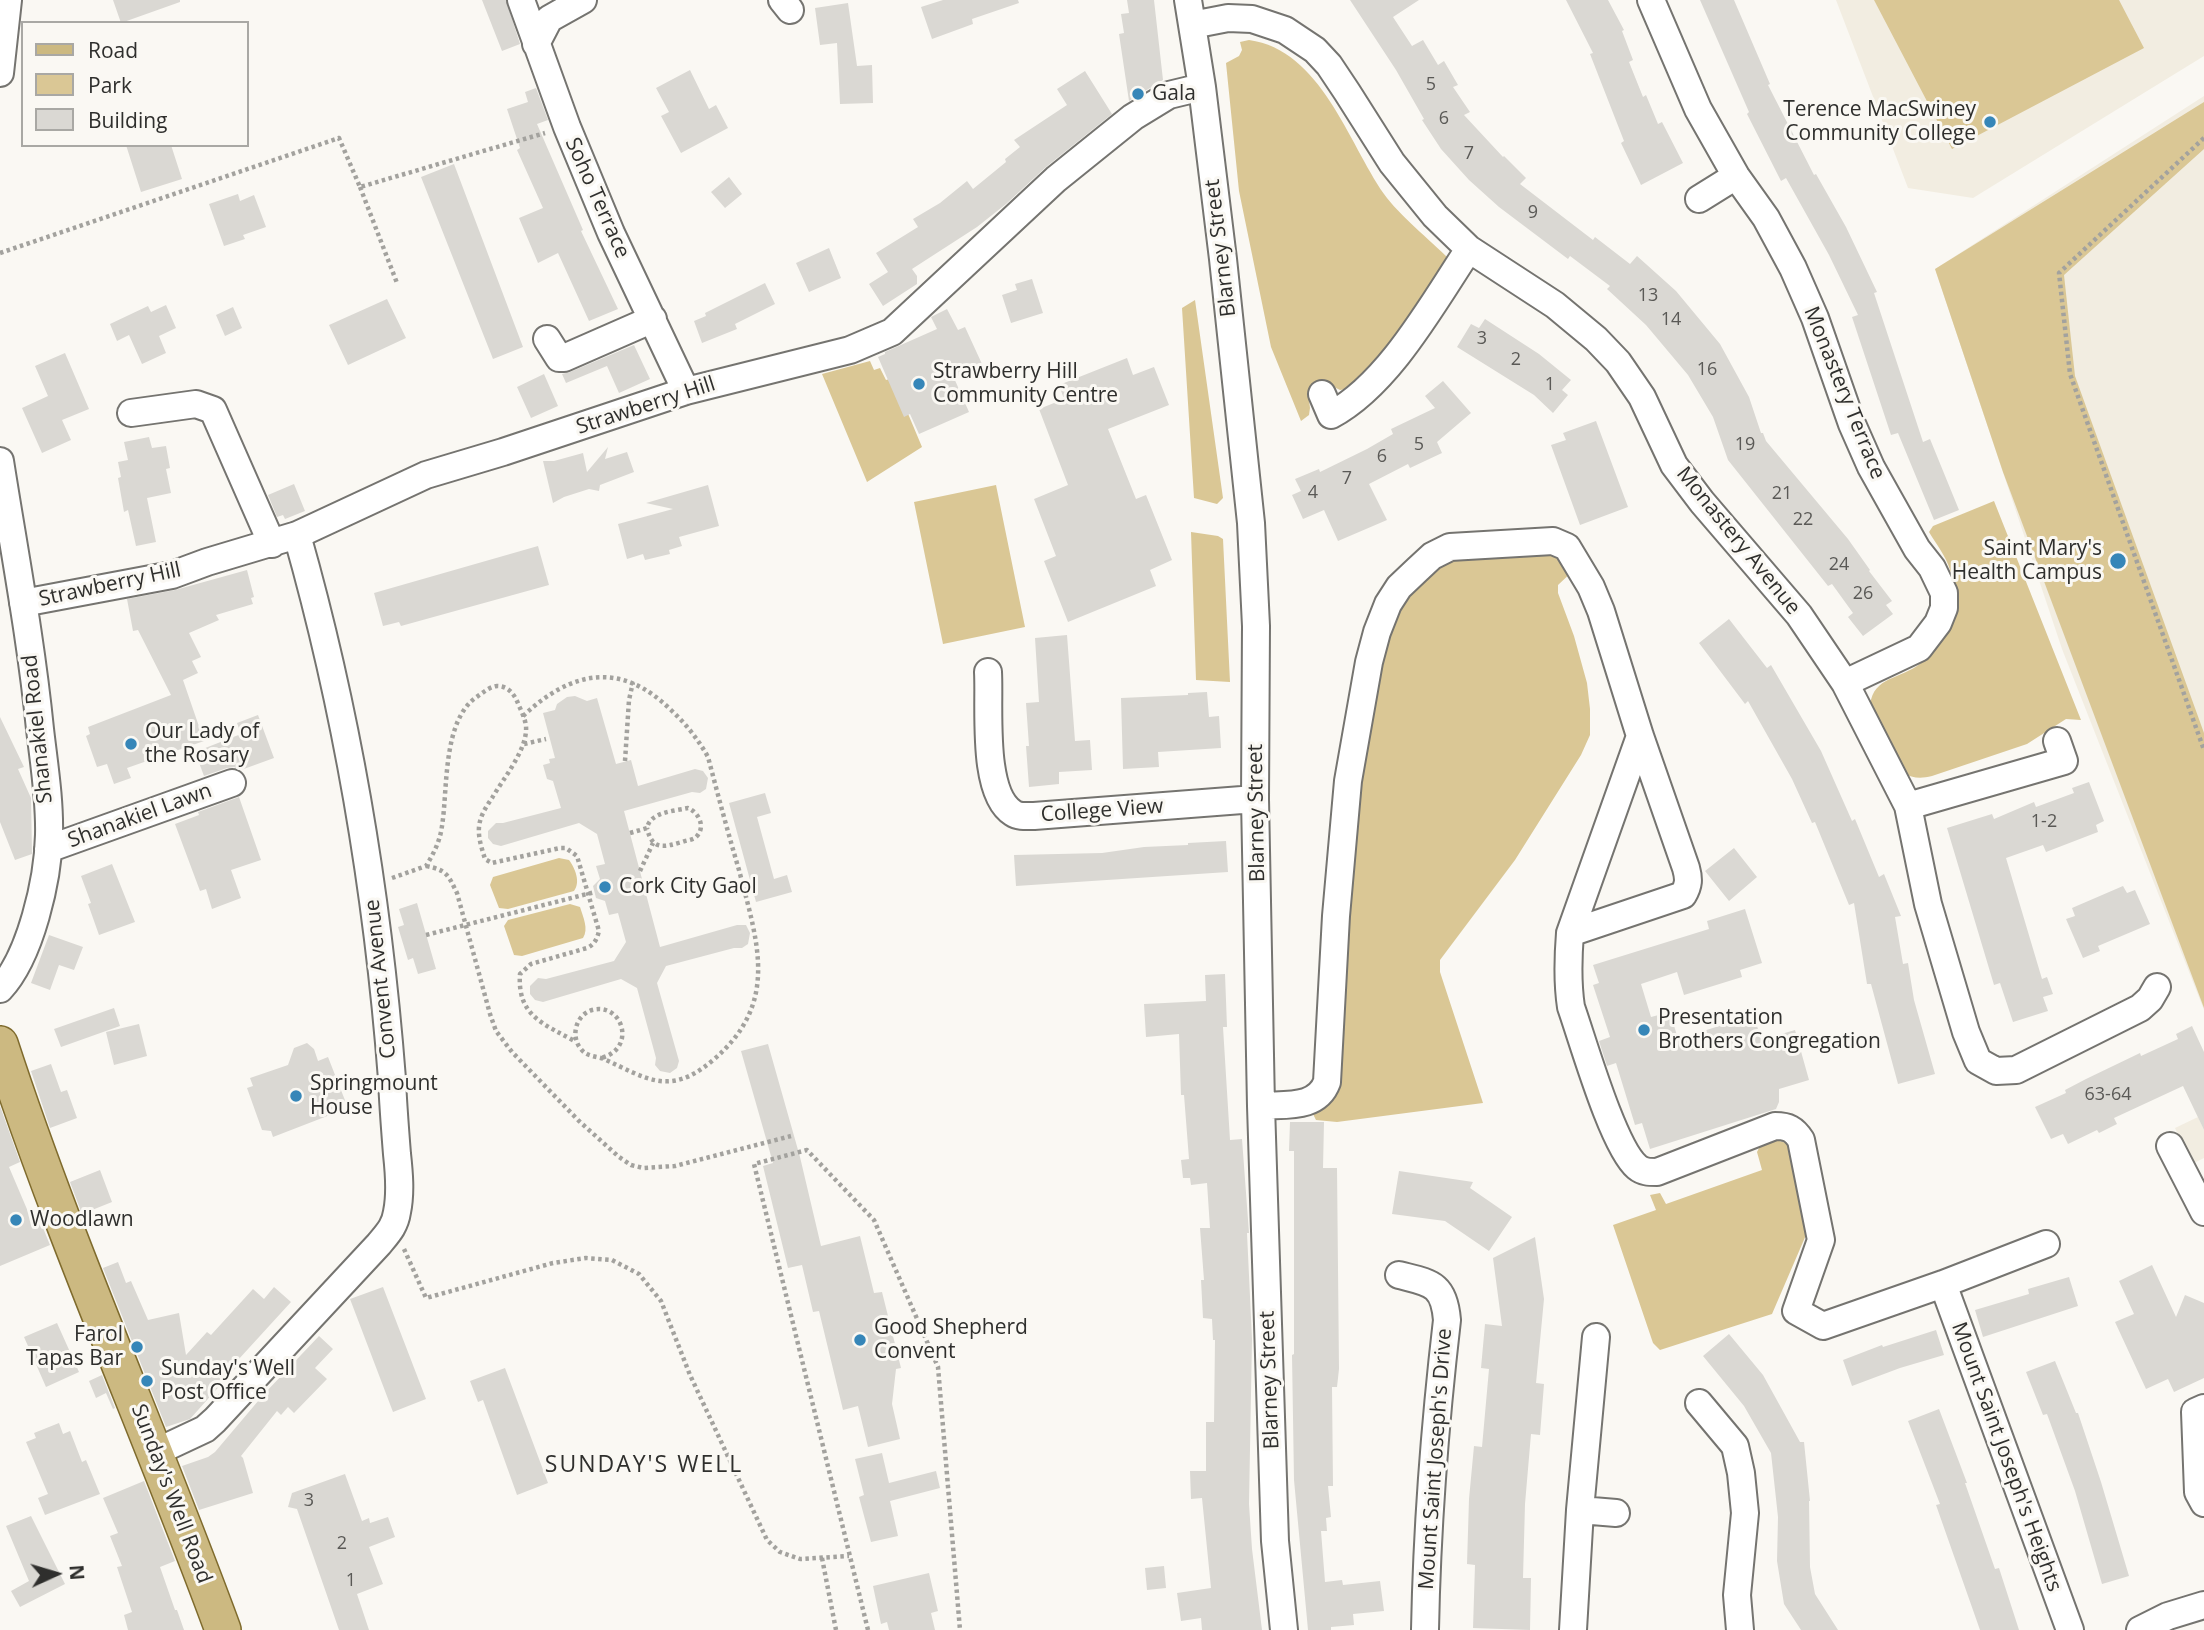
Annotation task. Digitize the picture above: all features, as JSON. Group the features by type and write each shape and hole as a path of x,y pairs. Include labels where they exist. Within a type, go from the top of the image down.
{"main road":[{"name":"Sunday's Well Road","path":"0,1044 71,1246 156,1451 223,1630"}],"street":[{"path":"0,73 8,0"},
{"name":"Soho Terrace","path":"521,0 566,127 611,233 686,391"},
{"path":"536,44 549,19 583,0"},
{"name":"Monastery Terrace","path":"1651,0 1698,109 1736,176 1766,218 1793,268 1815,318 1861,448 1944,593 1944,608 1938,622 1919,648 1845,683"},
{"name":"Blarney Street","path":"1190,13 1202,87 1250,510 1256,626 1255,799 1261,1106 1275,1541 1284,1630"},
{"name":"Monastery Avenue","path":"1190,13 1252,19 1285,30 1315,50 1335,74 1383,150 1435,216 1469,249 1555,305 1609,353 1642,397 1674,465 1702,502 1799,615 1845,683 1908,806 1928,904 1966,1032 1978,1061 1996,1072 2016,1070 2140,1008 2150,999 2157,987"},
{"name":"Strawberry Hill","path":"23,603 172,575 284,539 426,475 686,391 850,350 892,332 1047,188 1133,117 1169,95 1202,87"},
{"path":"1699,199 1736,176"},
{"path":"1326,404 1345,408 1376,379 1405,344 1469,249"},
{"path":"547,339 555,354 564,358 653,319"},
{"name":"Convent Avenue","path":"131,414 196,404 213,410 284,539 309,577 341,715 371,883 387,1021 399,1174 398,1209 394,1226"},
{"name":"Shanakiel Road","path":"0,461 9,577 23,603 36,686 49,833 45,877 37,915 12,974 0,989"},
{"path":"1261,1106 1310,1102 1324,1090 1327,1082 1341,849 1361,698 1377,632 1388,604 1399,587 1418,569 1441,550 1450,547 1553,541 1567,547 1591,587 1601,611 1640,736 1686,868 1688,887 1683,895 1570,933"},
{"name":"College View","path":"988,672 987,710 993,785 1003,805 1014,814 1034,816 1255,799"},
{"path":"1640,736 1570,933 1567,966 1571,1007 1616,1137 1635,1166 1645,1172 1657,1172 1775,1126 1785,1126 1796,1131 1801,1140 1821,1240 1796,1311 1823,1326 2046,1244"},
{"path":"1908,806 2064,761 2057,741"},
{"name":"Shanakiel Lawn","path":"48,849 232,783"},
{"path":"2170,1146 2204,1212"},
{"path":"156,1451 205,1429 215,1420 363,1263 394,1226"},
{"name":"Mount Saint Joseph's Drive","path":"1399,1275 1426,1282 1438,1291 1446,1304 1447,1320 1426,1545 1424,1630"},
{"name":"Mount Saint Joseph's Heights","path":"1943,1284 2070,1630"},
{"path":"1573,1630 1580,1510 1596,1337"},
{"path":"1699,1403 1735,1446 1741,1473 1745,1513 1737,1595 1740,1630"},
{"path":"2204,1408 2195,1412 2198,1492 2204,1503"},
{"path":"1580,1510 1616,1513"},
{"path":"2140,1630 2168,1616 2204,1605"}],"path":[{"path":"360,187 566,127"},
{"path":"0,253 339,138 397,283"},
{"path":"2204,138 2059,273 2070,374 2204,750"},
{"path":"426,866 437,846 443,825 445,774 463,711 472,700 491,687 502,686 510,690 517,699 526,727 513,764 482,814 479,828 485,859 499,863 566,848 577,856 592,893 599,931 594,944 531,964 520,974 527,1012 576,1042 586,1054 601,1058 639,1077 669,1082 698,1071 724,1049 748,1015 755,1000 759,972 756,938 708,757 701,743 685,723 656,696 633,682 615,677 584,679 550,695 523,716"},
{"path":"625,761 629,700 633,682"},
{"path":"522,744 547,739"},
{"path":"688,808 698,815 701,828 695,838 665,847 653,843 647,828 648,822 654,817 688,808"},
{"path":"630,833 647,828"},
{"path":"640,871 653,843"},
{"path":"371,883 426,866 441,869 448,875 457,893 490,1014 504,1042 593,1135 625,1161 643,1168 675,1167 791,1136"},
{"path":"426,935 592,893"},
{"path":"576,1042 576,1026 585,1014 600,1009 614,1015 622,1028 621,1044 609,1056 601,1058"},
{"path":"868,1630 754,1164 807,1150 874,1220 938,1367 960,1630"},
{"path":"394,1226 426,1298 554,1263 586,1258 612,1260 639,1274 661,1301 690,1375 767,1540 780,1552 800,1559 849,1556"},
{"path":"822,1558 836,1630"}],"shaded area":[{"name":"Terence MacSwiney Community College","path":"1836,0 2204,0 2204,56 1973,198 1908,188"},
{"name":"Saint Mary's Health Campus","path":"2204,96 2204,1010 2062,649 1935,269"},
{"path":"2198,1117 2204,1130 2204,1158 2192,1164 2175,1128"}],"green space":[{"path":"1874,0 2119,0 2144,48 1952,149"},
{"path":"1249,40 1274,47 1295,61 1314,79 1390,202 1449,259 1407,323 1352,388 1340,390 1326,383 1308,392 1309,415 1301,421 1271,347 1239,191 1226,63 1239,56 1242,50 1240,42"},
{"name":"Saint Mary's Health Campus","path":"2204,102 2204,149 2064,275 2075,376 2204,733 2204,1008 2003,472 1935,269"},
{"path":"1195,300 1223,498 1217,504 1194,498 1182,308"},
{"path":"870,361 874,370 880,368 886,380 893,378 922,447 867,482 822,374"},
{"path":"996,485 1025,627 943,644 914,502"},
{"path":"1994,501 2081,720 2066,719 2027,744 1932,776 1910,776 1902,773 1870,710 1871,699 1879,686 1909,671 1928,657 1945,636 1950,623 1954,610 1954,583 1946,560 1929,532 1933,526"},
{"path":"1191,532 1223,539 1230,682 1196,680"},
{"path":"1547,551 1560,557 1574,570 1558,585 1558,593 1587,683 1590,735 1581,755 1515,860 1440,960 1440,972 1483,1103 1337,1122 1316,1120 1311,1110 1377,661 1403,597 1448,557"},
{"path":"559,858 569,860 573,867 577,879 574,891 508,909 499,908 490,885 493,877"},
{"path":"570,904 580,907 585,927 583,938 522,956 514,955 504,926 508,920"},
{"path":"1776,1140 1790,1144 1807,1218 1806,1235 1772,1314 1660,1350 1653,1343 1613,1225 1656,1210 1650,1195 1660,1193 1666,1204 1762,1170 1757,1152 1760,1146"}],"building":[{"path":"113,0 180,0 127,21 120,21"},
{"path":"482,0 506,0 520,44 502,51"},
{"path":"943,0 1018,0 1019,3 972,19 973,24 932,39 921,7"},
{"path":"1127,0 1154,0 1163,80 1129,101 1119,34 1124,33 1121,14 1129,13"},
{"path":"1350,0 1419,0 1393,17 1412,46 1423,40 1438,65 1444,61 1458,85 1453,87 1470,112 1464,115 1526,178 1520,184 1593,240 1595,237 1630,264 1637,256 1676,291 1720,344 1749,397 1766,441 1848,539 1892,601 1886,605 1893,614 1863,636 1848,617 1853,613 1832,584 1828,586 1728,460 1713,417 1688,375 1646,325 1607,289 1610,286 1570,256 1568,259 1499,207 1469,180 1441,149 1422,120 1424,119 1396,70"},
{"path":"1566,0 1608,0 1624,30 1622,31 1633,60 1629,62 1643,97 1646,95 1658,124 1662,122 1683,163 1641,185 1621,143 1624,141 1590,54 1593,53"},
{"path":"1700,0 1734,0 1770,84 1768,85 1814,175 1816,174 1846,227 1877,292 1874,293 1923,442 1930,439 1959,510 1934,520 1898,433 1891,435 1852,317 1858,315 1829,255 1786,178 1781,181 1747,114 1749,112"},
{"path":"848,3 857,66 872,65 873,103 840,104 837,43 820,45 815,8"},
{"path":"690,70 709,109 716,105 728,128 681,153 661,116 669,112 656,88"},
{"path":"1085,71 1112,114 977,227 912,269 917,276 917,284 883,306 869,284 888,272 876,253 918,227 913,219 940,203 967,181 973,189 1006,162 1005,159 1020,147 1014,140 1067,105 1057,89"},
{"path":"536,88 548,120 537,124 583,230 581,231 618,309 589,321 558,253 538,263 519,218 543,208 517,150 520,148 507,109 528,102 525,92"},
{"path":"127,147 172,147 182,179 141,192"},
{"path":"454,164 523,347 493,359 421,177"},
{"path":"729,177 742,194 725,208 711,192"},
{"path":"238,194 240,201 254,195 266,227 243,235 245,239 224,246 209,204"},
{"path":"829,248 841,278 809,292 796,263"},
{"path":"1032,279 1043,313 1011,323 1002,295 1017,290 1015,284"},
{"path":"765,283 775,304 735,324 737,329 702,343 694,321"},
{"path":"387,299 406,338 348,365 329,325"},
{"path":"166,305 176,328 159,336 166,353 142,364 129,335 117,341 110,324 148,306 151,312"},
{"path":"233,307 242,328 225,336 216,315"},
{"path":"947,309 958,330 965,327 982,364 954,378 969,412 919,434 910,414 904,417 878,357 937,329 931,317"},
{"path":"1485,319 1539,354 1571,380 1562,390 1568,395 1553,413 1534,395 1457,347 1471,324 1479,328"},
{"path":"634,345 650,379 619,393 607,366 566,383 562,374"},
{"path":"65,353 89,409 62,420 71,440 42,453 22,408 48,396 35,366"},
{"path":"1127,358 1133,375 1154,367 1169,405 1108,429 1136,499 1146,495 1172,560 1150,570 1156,586 1068,622 1044,561 1056,556 1034,499 1068,485 1039,409 1064,399 1059,385"},
{"path":"544,374 558,406 531,418 517,387"},
{"path":"1443,381 1471,413 1437,442 1442,453 1410,468 1408,464 1369,484 1387,520 1338,541 1324,510 1303,519 1292,495 1301,491 1295,479 1319,469 1320,472 1367,449 1393,434 1391,429 1435,408 1425,396"},
{"path":"1596,421 1628,507 1580,525 1551,445 1566,440 1563,433"},
{"path":"149,437 152,448 166,446 170,468 166,469 171,493 147,498 156,542 136,546 128,510 124,512 118,462 128,460 124,442"},
{"path":"608,447 605,459 627,452 634,472 600,485 599,491 589,489 553,503 543,461 554,461 583,453 587,472"},
{"path":"294,484 305,511 285,519 283,515 277,517 268,495"},
{"path":"708,485 719,526 679,537 682,546 669,550 670,554 645,560 643,554 627,559 618,524 673,509 646,503"},
{"path":"538,546 549,585 401,626 399,622 383,626 374,593"},
{"path":"247,570 254,597 251,598 253,604 216,615 219,620 189,633 201,657 192,661 198,673 183,680 204,741 127,768 131,778 114,784 107,764 97,767 86,736 90,734 88,727 171,695 138,630 133,631 127,599 175,590"},
{"path":"1729,619 1767,668 1771,665 1821,751 1852,821 1855,819 1879,877 1884,874 1901,916 1895,917 1903,964 1908,963 1914,1000 1935,1074 1898,1084 1871,984 1867,984 1854,903 1849,905 1815,822 1812,823 1792,779 1748,701 1745,704 1699,643"},
{"path":"1067,635 1075,741 1090,740 1092,770 1059,772 1059,784 1029,787 1026,703 1039,702 1035,638"},
{"path":"1207,692 1209,717 1219,716 1221,748 1158,752 1159,767 1123,769 1121,698"},
{"path":"575,696 587,701 597,698 616,764 631,760 638,786 695,769 703,771 708,778 706,789 700,793 692,792 624,811 660,947 737,925 746,925 750,933 748,944 742,948 666,966 657,983 679,1061 677,1068 670,1073 660,1071 655,1065 656,1058 637,988 621,979 543,1002 535,1000 530,994 530,986 538,978 546,979 614,961 626,942 618,913 609,915 605,901 596,898 593,886 600,879 596,866 605,864 597,834 579,823 501,846 493,844 488,838 488,831 496,823 561,808 553,781 547,779 543,765 550,763 549,759 555,758 543,713 555,710 557,704 567,697"},
{"path":"258,715 274,758 241,770 227,768 204,776 195,752 241,734 237,723"},
{"path":"0,717 24,767 18,769 31,798 32,854 15,860 0,822"},
{"path":"2089,782 2104,821 2096,825 2098,832 2046,852 2043,845 2006,858 2042,979 2047,977 2053,994 2043,997 2048,1011 2013,1022 2000,983 1994,985 1947,828 1992,814 1994,819 2034,802 2036,807 2074,793 2072,788"},
{"path":"765,793 771,813 757,817 774,879 787,875 792,892 756,902 729,803"},
{"path":"239,797 261,860 231,870 241,898 212,909 206,889 200,891 175,824 199,815 198,812"},
{"path":"1226,841 1228,872 1016,886 1014,855 1102,853"},
{"path":"1734,848 1757,877 1729,901 1705,871"},
{"path":"112,864 135,922 99,935 81,876"},
{"path":"2123,886 2127,893 2135,890 2150,924 2098,946 2100,951 2083,958 2066,919 2075,916 2072,908"},
{"path":"417,903 436,969 418,974 413,958 408,960 398,927 404,925 399,909"},
{"name":"Presentation Brothers Congregation","path":"1745,909 1762,963 1740,970 1742,977 1684,995 1677,972 1641,984 1651,1017 1670,1012 1678,1039 1754,1015 1761,1040 1795,1030 1809,1080 1779,1089 1776,1109 1650,1149 1642,1123 1635,1125 1616,1063 1607,1066 1599,1041 1610,1037 1593,985 1599,983 1593,965 1709,929 1707,921"},
{"path":"49,935 83,947 74,970 59,965 50,990 31,983"},
{"path":"1225,974 1227,1027 1223,1027 1230,1140 1242,1139 1249,1233 1252,1339 1249,1504 1262,1630 1202,1630 1201,1618 1181,1621 1177,1593 1211,1588 1202,1498 1191,1499 1190,1471 1206,1471 1206,1422 1214,1422 1215,1340 1212,1319 1203,1318 1201,1280 1204,1280 1200,1228 1210,1228 1207,1183 1191,1185 1190,1178 1183,1178 1181,1160 1189,1159 1184,1095 1181,1095 1179,1034 1146,1037 1144,1004 1206,1001 1205,975"},
{"path":"114,1008 120,1026 61,1047 54,1029"},
{"path":"139,1024 147,1056 114,1065 106,1032"},
{"path":"2192,1026 2204,1052 2204,1130 2183,1086 2114,1118 2117,1124 2099,1133 2097,1130 2068,1144 2063,1134 2051,1139 2035,1107 2140,1053 2141,1056 2178,1039 2176,1034"},
{"name":"Springmount House","path":"307,1043 314,1049 318,1061 328,1057 348,1108 273,1137 271,1131 262,1130 247,1088 253,1086 250,1078 288,1065 294,1048"},
{"name":"Good Shepherd Convent","path":"768,1044 800,1157 821,1246 860,1236 874,1293 882,1292 901,1368 896,1369 892,1404 900,1439 868,1447 858,1406 843,1410 819,1311 813,1312 802,1265 788,1268 763,1166 773,1163 741,1051"},
{"path":"51,1064 61,1092 67,1090 77,1118 50,1128 31,1071"},
{"name":"Woodlawn","path":"0,1106 20,1162 9,1167 32,1221 39,1218 50,1245 0,1266"},
{"path":"1290,1122 1324,1122 1323,1168 1337,1168 1339,1369 1337,1387 1332,1387 1333,1486 1328,1486 1331,1517 1326,1518 1327,1531 1321,1531 1325,1582 1342,1580 1343,1585 1380,1581 1384,1611 1353,1614 1354,1625 1331,1627 1331,1630 1308,1630 1294,1480 1294,1151 1289,1151"},
{"path":"100,1170 112,1202 82,1214 70,1182"},
{"path":"1399,1171 1473,1182 1470,1188 1512,1217 1489,1251 1445,1221 1392,1214"},
{"path":"1535,1237 1544,1299 1536,1383 1544,1384 1540,1435 1531,1434 1525,1504 1523,1578 1531,1578 1530,1630 1473,1628 1475,1565 1467,1564 1469,1499 1474,1446 1482,1447 1489,1369 1481,1368 1485,1324 1502,1326 1493,1258"},
{"path":"118,1262 126,1283 131,1281 148,1320 179,1313 186,1355 207,1332 211,1335 253,1289 264,1299 274,1287 291,1302 238,1360 241,1362 190,1419 166,1427 103,1268"},
{"path":"2152,1265 2176,1317 2185,1295 2204,1303 2204,1378 2174,1392 2168,1379 2146,1389 2115,1322 2134,1314 2119,1281"},
{"path":"2069,1277 2078,1306 1983,1337 1975,1310 2029,1294 2028,1289"},
{"path":"383,1287 426,1399 393,1412 350,1299"},
{"path":"57,1323 79,1372 46,1387 24,1337"},
{"path":"1936,1330 1944,1355 1852,1386 1843,1360 1882,1345 1883,1347"},
{"path":"1729,1334 1763,1375 1800,1442 1804,1442 1810,1501 1810,1567 1815,1594 1838,1630 1801,1630 1784,1604 1777,1561 1778,1517 1771,1453 1744,1406 1703,1356"},
{"path":"319,1336 333,1349 315,1368 327,1379 294,1413 288,1407 281,1415 277,1411 241,1456 253,1493 199,1510 182,1466 215,1452 264,1394"},
{"path":"2055,1361 2078,1413 2129,1576 2102,1584 2075,1491 2047,1414 2043,1415 2026,1372"},
{"path":"505,1368 548,1483 517,1495 483,1400 478,1402 470,1381"},
{"path":"102,1375 115,1408 113,1409 106,1393 96,1398 89,1381"},
{"path":"1939,1409 1995,1569 1999,1568 2019,1630 1980,1630 1936,1505 1940,1504 1908,1421"},
{"path":"59,1423 63,1434 70,1431 82,1462 86,1460 100,1494 45,1515 38,1498 48,1494 26,1442 36,1438 34,1433"},
{"path":"882,1453 889,1483 936,1471 940,1488 890,1501 898,1536 871,1542 859,1497 864,1495 855,1459"},
{"path":"345,1474 362,1521 369,1518 370,1523 388,1517 395,1537 369,1547 383,1584 357,1594 369,1630 339,1630 297,1509 288,1507 292,1493"},
{"path":"144,1481 175,1561 160,1567 184,1630 128,1630 124,1615 132,1612 117,1567 122,1566 110,1536 118,1533 103,1498"},
{"path":"31,1516 65,1584 20,1607 11,1591 29,1581 6,1526"},
{"path":"1164,1566 1166,1588 1147,1590 1145,1568"},
{"path":"929,1573 938,1611 931,1613 935,1630 889,1630 887,1622 881,1624 873,1586"}],"place":[{"name":"Gala","path":"1138,94"},
{"name":"Terence MacSwiney Community College","path":"1990,122"},
{"name":"Strawberry Hill Community Centre","path":"919,384"},
{"name":"Saint Mary's Health Campus","path":"2118,561"},
{"name":"Our Lady of the Rosary","path":"131,744"},
{"name":"Cork City Gaol","path":"605,887"},
{"name":"Presentation Brothers Congregation","path":"1644,1030"},
{"name":"Springmount House","path":"296,1096"},
{"name":"Woodlawn","path":"16,1220"},
{"name":"Good Shepherd Convent","path":"860,1340"},
{"name":"Farol Tapas Bar","path":"137,1347"},
{"name":"Sunday's Well Post Office","path":"147,1381"}],"district":[{"name":"SUNDAY'S WELL","path":"644,1465"}]}
